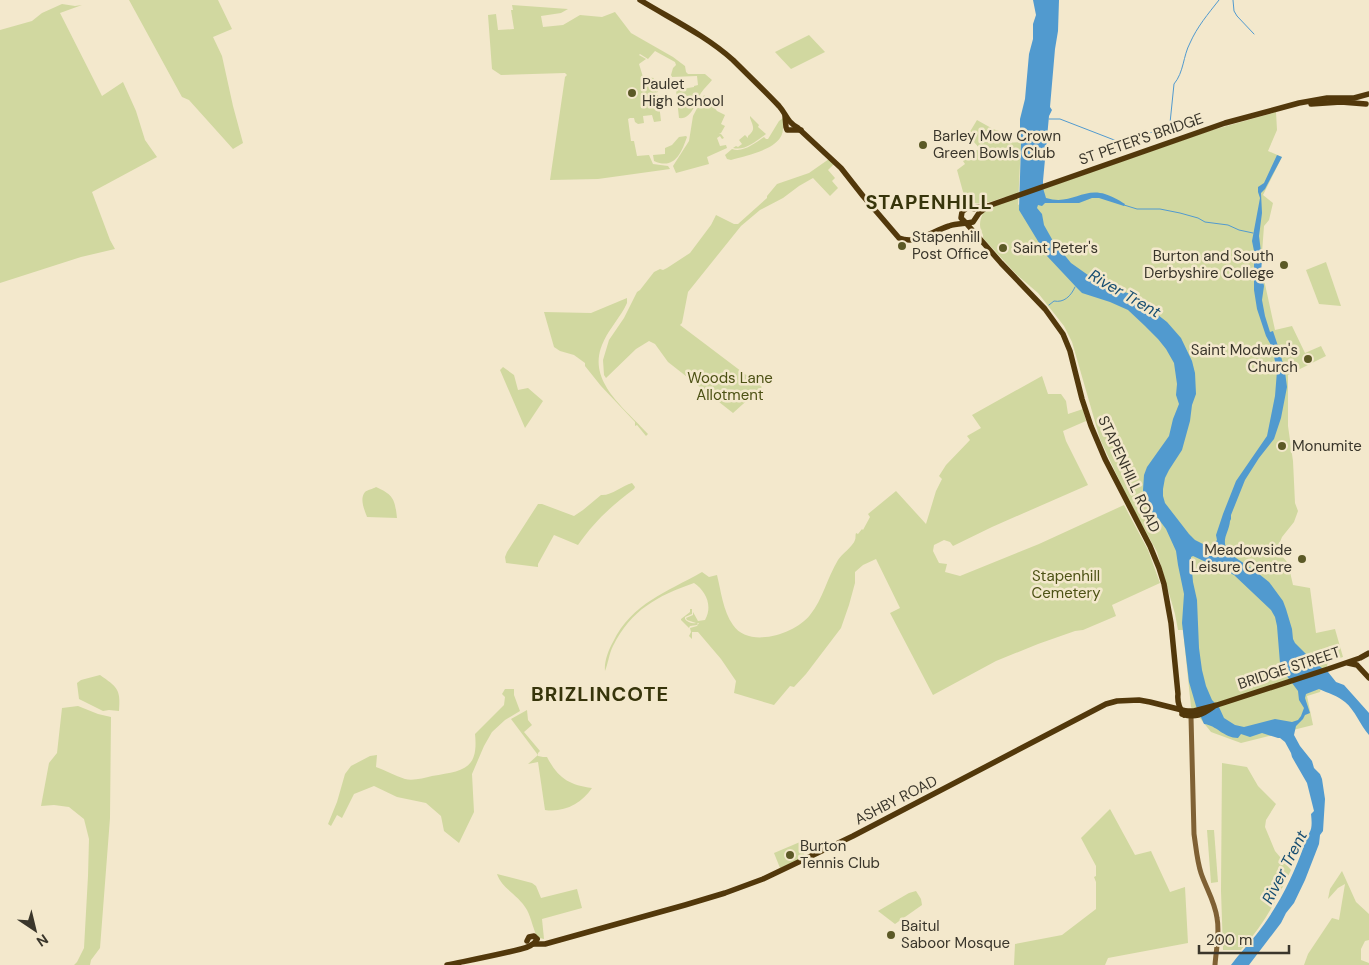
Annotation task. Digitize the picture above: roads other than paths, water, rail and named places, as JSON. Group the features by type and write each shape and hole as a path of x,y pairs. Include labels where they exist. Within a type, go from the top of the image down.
{"highway":[{"path":"640,0 698,34 724,53 779,107 790,126 800,130 841,168 899,238 908,240 921,238 948,226 971,223 977,219"},
{"path":"1274,110 1336,97 1354,98 1368,95"},
{"path":"1368,95 1365,100 1368,105"},
{"path":"1274,110 1316,101 1368,105"},
{"name":"ST PETER'S BRIDGE","path":"973,208 988,206 1204,130 1274,110"},
{"name":"ST PETER'S BRIDGE","path":"977,219 979,213 988,206"},
{"path":"948,226 965,208 973,208 977,212 976,225 979,237"},
{"path":"961,213 962,220 966,223"},
{"name":"STAPENHILL ROAD","path":"966,223 1045,309 1063,334 1070,350 1082,399 1105,459 1142,530 1159,568 1171,623 1178,697 1183,712"},
{"path":"1363,671 1364,662 1368,654"},
{"name":"BRIDGE STREET","path":"1193,715 1210,710 1217,705 1344,664 1368,654"},
{"path":"1344,664 1357,665 1369,678"},
{"path":"1165,706 1174,704 1178,697"},
{"name":"ASHBY ROAD","path":"446,965 522,949 532,942 548,943 726,893 763,879 853,836 1106,704 1130,700 1150,702 1193,715"}],"main road":[{"path":"1183,712 1191,727"},
{"path":"1193,715 1191,727 1193,821 1196,853 1201,873 1212,898 1218,919 1215,965"}],"water":[{"name":"River Trent","path":"1033,0 1059,0 1058,31 1050,107 1052,110 1049,116 1043,181 1046,198 1061,200 1100,193 1109,195 1125,204 1124,206 1099,198 1092,198 1079,203 1045,203 1042,206 1038,205 1037,208 1042,214 1044,225 1053,241 1071,263 1095,280 1131,294 1167,322 1181,338 1192,361 1195,373 1196,394 1182,450 1165,478 1163,496 1165,503 1189,534 1195,540 1211,548 1217,540 1216,535 1236,481 1267,436 1275,396 1277,371 1272,347 1266,336 1257,309 1254,290 1254,251 1252,241 1260,198 1258,187 1264,183 1277,155 1282,157 1261,193 1262,213 1259,236 1262,260 1261,272 1264,286 1262,300 1270,332 1273,331 1280,352 1287,387 1281,418 1274,439 1245,480 1231,515 1225,545 1230,554 1269,582 1283,601 1295,643 1316,664 1328,672 1336,682 1344,685 1369,713 1369,735 1349,705 1342,700 1319,689 1306,694 1305,698 1310,713 1305,715 1296,726 1294,735 1322,779 1325,799 1323,831 1305,880 1294,903 1249,965 1231,965 1264,924 1284,891 1311,830 1311,814 1314,811 1307,783 1285,742 1280,738 1262,733 1250,737 1241,734 1238,738 1228,736 1204,724 1196,706 1189,682 1182,623 1184,594 1176,551 1166,529 1145,504 1143,490 1144,475 1147,467 1169,436 1179,404 1176,395 1177,384 1174,363 1158,339 1128,310 1082,293 1047,256 1019,210 1020,119 1025,99 1029,54 1036,15","holes":["1193,556 1234,575 1271,610 1275,617 1280,663 1298,691 1299,700 1304,708 1298,720 1292,722 1275,719 1244,727 1235,725 1224,718 1219,707 1212,700 1202,670 1197,600 1191,557"]}],"waterway":[{"path":"1049,119 1060,119 1122,143 1169,126 1174,84 1180,74 1188,48 1199,26 1219,0"},
{"path":"1233,0 1234,11 1237,16 1254,34"},
{"path":"1124,205 1137,209 1160,209 1180,213 1205,222 1228,225 1253,233"},
{"path":"1049,305 1054,301 1061,301 1067,298 1075,287"}],"place":[{"name":"Paulet High School","path":"632,93"},
{"name":"Barley Mow Crown Green Bowls Club","path":"923,145"},
{"name":"Stapenhill Post Office","path":"902,246"},
{"name":"Saint Peter's","path":"1003,248"},
{"name":"Burton and South Derbyshire College","path":"1284,265"},
{"name":"Saint Modwen's Church","path":"1308,359"},
{"name":"Monumite","path":"1282,446"},
{"name":"Meadowside Leisure Centre","path":"1302,559"},
{"name":"Burton Tennis Club","path":"790,855"},
{"name":"Baitul Saboor Mosque","path":"891,935"}],"district":[{"name":"STAPENHILL","path":"929,202"},
{"name":"BRIZLINCOTE","path":"600,694"}],"park label":[{"name":"Woods Lane Allotment","path":"730,386"},
{"name":"Stapenhill Cemetery","path":"1066,584"}]}
